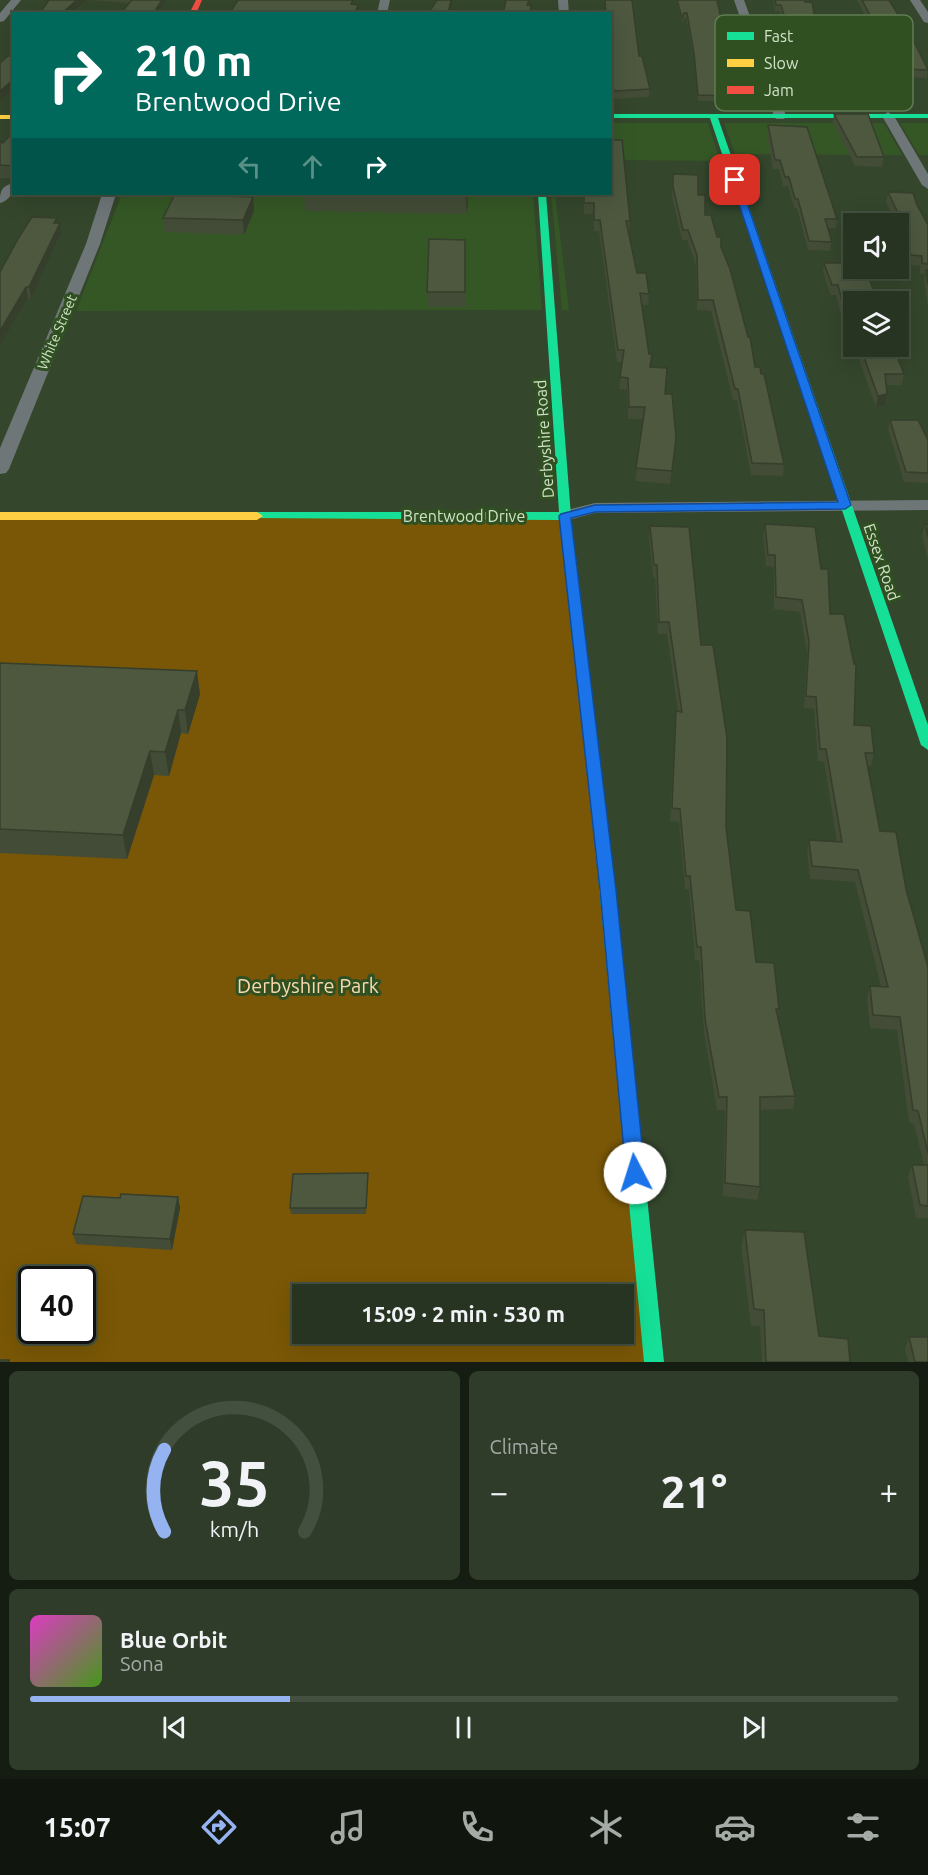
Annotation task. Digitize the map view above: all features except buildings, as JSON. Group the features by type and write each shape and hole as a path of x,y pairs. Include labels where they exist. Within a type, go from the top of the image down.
{"street":[{"path":"0,19 16,0"},
{"path":"739,0 744,15"},
{"path":"915,0 928,20"},
{"path":"778,111 780,116"},
{"path":"612,116 928,116"},
{"name":"Essex Road","path":"713,116 928,745"},
{"path":"888,116 928,186"},
{"path":"0,199 12,187"},
{"name":"White Street","path":"0,469 93,244 109,195"},
{"name":"Derbyshire Road","path":"542,195 565,516 606,878 654,1362"},
{"name":"Brentwood Drive","path":"0,516 565,516 595,508 928,505"}],"shaded area":[{"path":"612,123 708,123 720,161 612,160"},
{"path":"724,123 884,123 902,155 735,154"},
{"path":"900,123 928,123 928,155 919,155"},
{"path":"122,195 392,195 465,211 468,208 468,195 533,195 542,310 76,311"},
{"path":"551,195 555,195 569,310 562,310"}],"green space":[{"name":"Derbyshire Park","path":"0,516 565,516 654,1362 0,1362"}],"traffic: fast":[{"path":"612,116 928,116"},
{"path":"713,116 928,745"},
{"path":"542,195 565,516 571,566"},
{"path":"257,516 565,516"},
{"path":"606,875 654,1362"}],"traffic: slow":[{"path":"0,117 12,117"},
{"path":"0,516 257,516"},
{"path":"571,566 606,875"}],"traffic: jam":[{"path":"193,12 199,0"}],"route":[{"path":"635,1173 608,890 565,516 595,508 845,505 735,180"}]}
